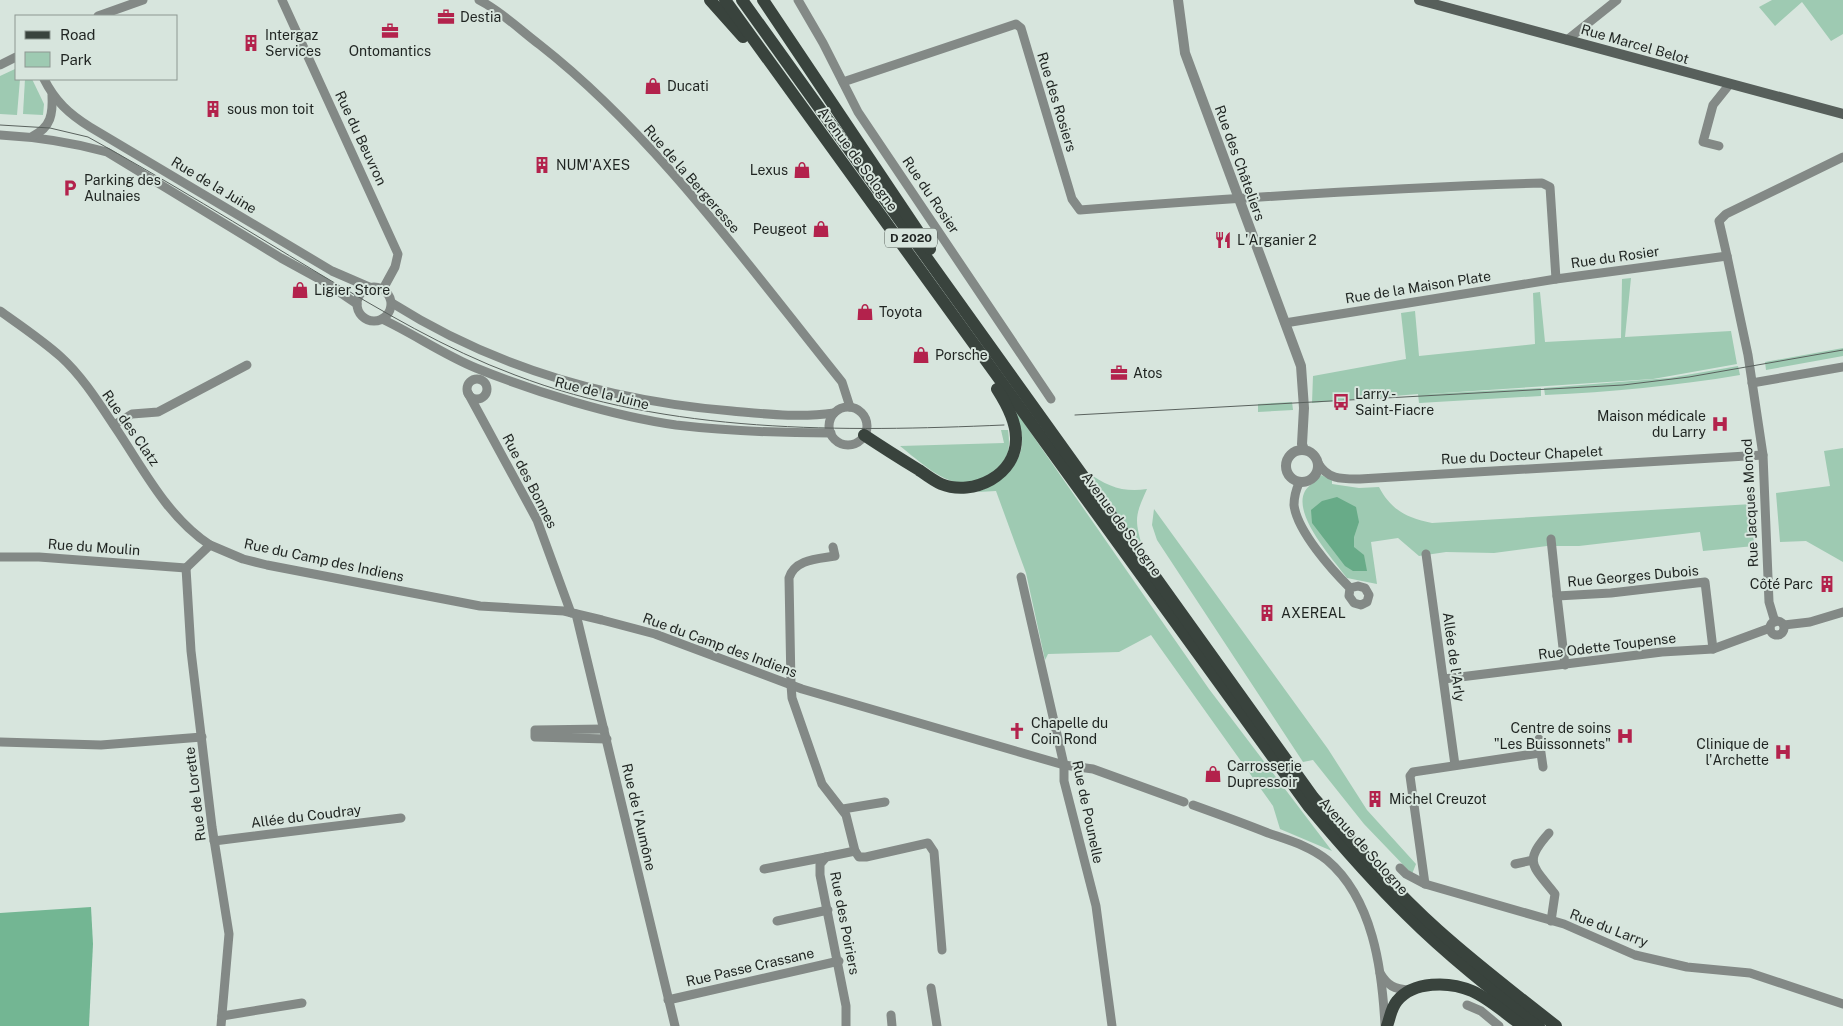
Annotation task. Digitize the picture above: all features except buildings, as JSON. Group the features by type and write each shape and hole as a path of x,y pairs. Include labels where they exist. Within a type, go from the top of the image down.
{"main road":[{"path":"710,0 795,98"},
{"name":"Avenue de Sologne","path":"725,0 1309,807 1356,863 1407,915 1488,987 1539,1026"},
{"name":"Avenue de Sologne","path":"742,0 1081,476 1313,797 1361,853 1412,905 1493,977 1556,1026"},
{"path":"763,0 1081,476"},
{"name":"Rue Marcel Belot","path":"1419,0 1843,114"},
{"path":"864,436 941,484 956,488 976,487 990,482 1005,469 1012,458 1016,438 1008,407 900,241"},
{"path":"1386,1026 1395,1003 1410,990 1428,985 1448,986 1472,991 1522,1026"}],"street":[{"path":"101,15 143,0"},
{"name":"Rue du Beuvron","path":"282,0 398,254 395,267 383,289"},
{"name":"Rue de la Bergeresse","path":"479,0 564,64 597,93 629,126 693,198 842,382 850,407"},
{"name":"Rue du Rosier","path":"798,0 858,112 1051,399"},
{"name":"Rue des Châteliers","path":"1178,0 1185,53 1237,198 1301,366 1304,408 1302,444 1304,450"},
{"path":"1567,40 1617,0"},
{"name":"Rue des Rosiers","path":"843,82 1016,24 1021,28 1072,199 1080,210 1237,198"},
{"path":"0,65 15,58"},
{"name":"Rue de la Juine","path":"44,80 52,95 69,114 90,127 332,271 368,287 383,289 388,293 392,303 438,331 492,356 532,372 611,394 705,409 801,416 834,413"},
{"path":"1719,146 1703,142 1713,105 1730,85"},
{"name":"Rue de la Juine","path":"33,136 41,132 50,122 52,95"},
{"name":"Rue de la Juine","path":"0,135 33,136 107,152 281,258 323,281 356,304 360,315 365,319 376,321 382,319 476,368 535,389 600,408 675,425 756,431 831,433"},
{"path":"1727,256 1719,221 1726,214 1843,157"},
{"name":"Rue du Rosier","path":"1237,198 1407,188 1542,183 1550,187 1556,280 1727,256"},
{"name":"Rue Jacques Monod","path":"1727,256 1752,383 1763,455 1769,602 1776,625"},
{"name":"Rue de la Maison Plate","path":"1285,323 1556,280"},
{"path":"356,304 360,293 368,287"},
{"path":"382,319 390,310 392,303"},
{"name":"Rue des Clatz","path":"0,311 61,358 114,425 175,516 197,537 210,545"},
{"path":"114,425 132,414 158,412 247,365"},
{"path":"1752,383 1843,367"},
{"name":"Rue des Bonnes","path":"468,392 537,520 574,614"},
{"path":"844,407 850,407 861,412 865,417 867,428 864,436 856,442 845,444 839,442 831,433 830,422 834,413 844,407"},
{"path":"1304,450 1313,454 1318,463 1317,474 1314,478 1304,483 1298,483 1287,475 1286,462 1294,452 1304,450"},
{"name":"Rue du Docteur Chapelet","path":"1318,463 1323,471 1335,478 1360,479 1763,455"},
{"path":"1298,483 1295,495 1296,514 1306,534 1337,576 1350,588"},
{"name":"Rue Georges Dubois","path":"1551,539 1565,665"},
{"path":"186,568 210,545"},
{"name":"Rue du Camp des Indiens","path":"210,545 243,559 267,565 480,606 574,614 655,634 791,685 1064,765 1093,769 1184,802"},
{"path":"833,547 835,556 808,561 791,571 789,578 792,698 822,784 843,809 851,827 855,851 859,857 928,843 934,852 942,950"},
{"name":"Allée de l'Arly","path":"1426,554 1455,765"},
{"name":"Rue du Moulin","path":"0,557 39,557 186,568"},
{"name":"Rue de Lorette","path":"186,568 191,651 214,841 229,934 221,1026"},
{"name":"Rue de Pounelle","path":"1021,577 1064,765 1064,781 1096,906 1112,1026"},
{"name":"Rue Georges Dubois","path":"1557,596 1611,593 1705,582 1713,649"},
{"path":"1776,625 1810,622 1843,612"},
{"name":"Rue de l'Aumône","path":"574,614 607,739 674,1026"},
{"name":"Rue Odette Toupense","path":"1444,679 1662,652 1713,649 1776,625"},
{"path":"604,729 535,730 536,737 607,739"},
{"path":"0,742 101,745 202,737"},
{"path":"1539,739 1543,767"},
{"path":"1425,884 1410,776 1417,770 1540,753"},
{"path":"843,809 885,802"},
{"path":"1193,805 1305,846 1326,859 1351,889 1362,908 1370,931 1379,970 1386,1026"},
{"name":"Allée du Coudray","path":"214,841 401,818"},
{"path":"1549,832 1534,850 1533,860 1536,869 1555,894 1551,921"},
{"name":"Rue des Poiriers","path":"846,1026 846,1006 839,961 820,875 820,864 826,857 855,851"},
{"path":"764,868 826,857"},
{"path":"1515,864 1533,860"},
{"name":"Rue du Larry","path":"1400,868 1406,874 1425,884 1551,921 1635,955 1687,967 1750,973 1843,1004"},
{"path":"777,920 828,910"},
{"name":"Rue Passe Crassane","path":"668,1000 839,961"},
{"path":"1379,970 1389,985 1396,989 1410,990"},
{"path":"931,988 937,1026"},
{"path":"222,1016 302,1003"},
{"path":"1467,1005 1481,1011 1499,1026"},
{"path":"891,1015 892,1026"}],"green space":[{"path":"1772,0 1843,0 1843,34 1831,41 1802,2 1775,26 1759,7"},
{"path":"15,69 15,80 20,80 17,115 0,114 0,76"},
{"path":"25,80 32,80 44,104 43,115 23,114"},
{"path":"1631,278 1625,337 1731,331 1737,364 1653,379 1428,394 1541,388 1541,396 1419,403 1418,394 1312,403 1313,376 1406,359 1401,313 1415,311 1419,356 1535,344 1533,293 1540,292 1545,342 1621,338 1622,279"},
{"path":"1843,348 1843,356 1766,370 1765,362"},
{"path":"1738,366 1740,375 1667,385 1545,395 1544,388 1669,378"},
{"path":"1292,402 1293,410 1258,412 1258,404"},
{"path":"1015,410 1209,689 1332,851 1280,829 1273,806 1151,635 1119,652 1048,654 1045,660 1026,573 996,491 978,492 1002,478 1015,464 1019,456 1022,447 1022,437"},
{"path":"1001,430 1008,430 1009,446 1007,456 997,469 984,479 971,483 959,483 946,479 922,464 900,446 1004,443"},
{"path":"1843,448 1843,562 1806,541 1780,542 1776,493 1830,486 1824,451"},
{"path":"1087,472 1108,485 1131,490 1147,489 1137,518 1143,549"},
{"path":"1321,475 1332,480 1332,484 1359,488 1379,487 1389,502 1401,512 1432,523 1752,504 1754,546 1703,551 1700,532 1579,546 1547,546 1494,553 1446,552 1419,556 1398,538 1371,542 1377,584 1347,578 1324,548 1309,524 1302,501 1306,489"},
{"path":"1154,509 1328,749 1367,810 1416,864 1412,874 1364,824 1313,760 1303,762 1157,540 1152,525"}],"shaded area":[{"path":"1337,497 1356,507 1359,522 1354,537 1354,547 1364,555 1367,571 1353,571 1345,566 1312,523 1311,510 1322,501"},
{"path":"91,907 93,944 89,1026 0,1026 0,913"}],"tram line":[{"path":"0,125 50,128 88,137 414,328 489,365 574,394 634,409 695,419 756,425 819,428 1004,425"},
{"path":"1075,415 1623,385 1689,377 1843,350"}],"place":[{"name":"Destia","path":"446,17"},
{"name":"Ontomantics","path":"390,31"},
{"name":"Intergaz Services","path":"251,43"},
{"name":"Ducati","path":"653,86"},
{"name":"sous mon toit","path":"213,109"},
{"name":"NUM'AXES","path":"542,165"},
{"name":"Lexus","path":"802,170"},
{"name":"Parking des Aulnaies","path":"70,188"},
{"name":"Peugeot","path":"821,229"},
{"name":"L'Arganier 2","path":"1223,240"},
{"name":"Ligier Store","path":"300,290"},
{"name":"Toyota","path":"865,312"},
{"name":"Porsche","path":"921,355"},
{"name":"Atos","path":"1119,373"},
{"name":"Larry - Saint-Fiacre","path":"1341,402"},
{"name":"Maison médicale du Larry","path":"1720,424"},
{"name":"Côté Parc","path":"1827,584"},
{"name":"AXEREAL","path":"1267,613"},
{"name":"Chapelle du Coin Rond","path":"1017,731"},
{"name":"Centre de soins \"Les Buissonnets\"","path":"1625,736"},
{"name":"Clinique de l'Archette","path":"1783,752"},
{"name":"Carrosserie Dupressoir","path":"1213,774"},
{"name":"Michel Creuzot","path":"1375,799"}]}
